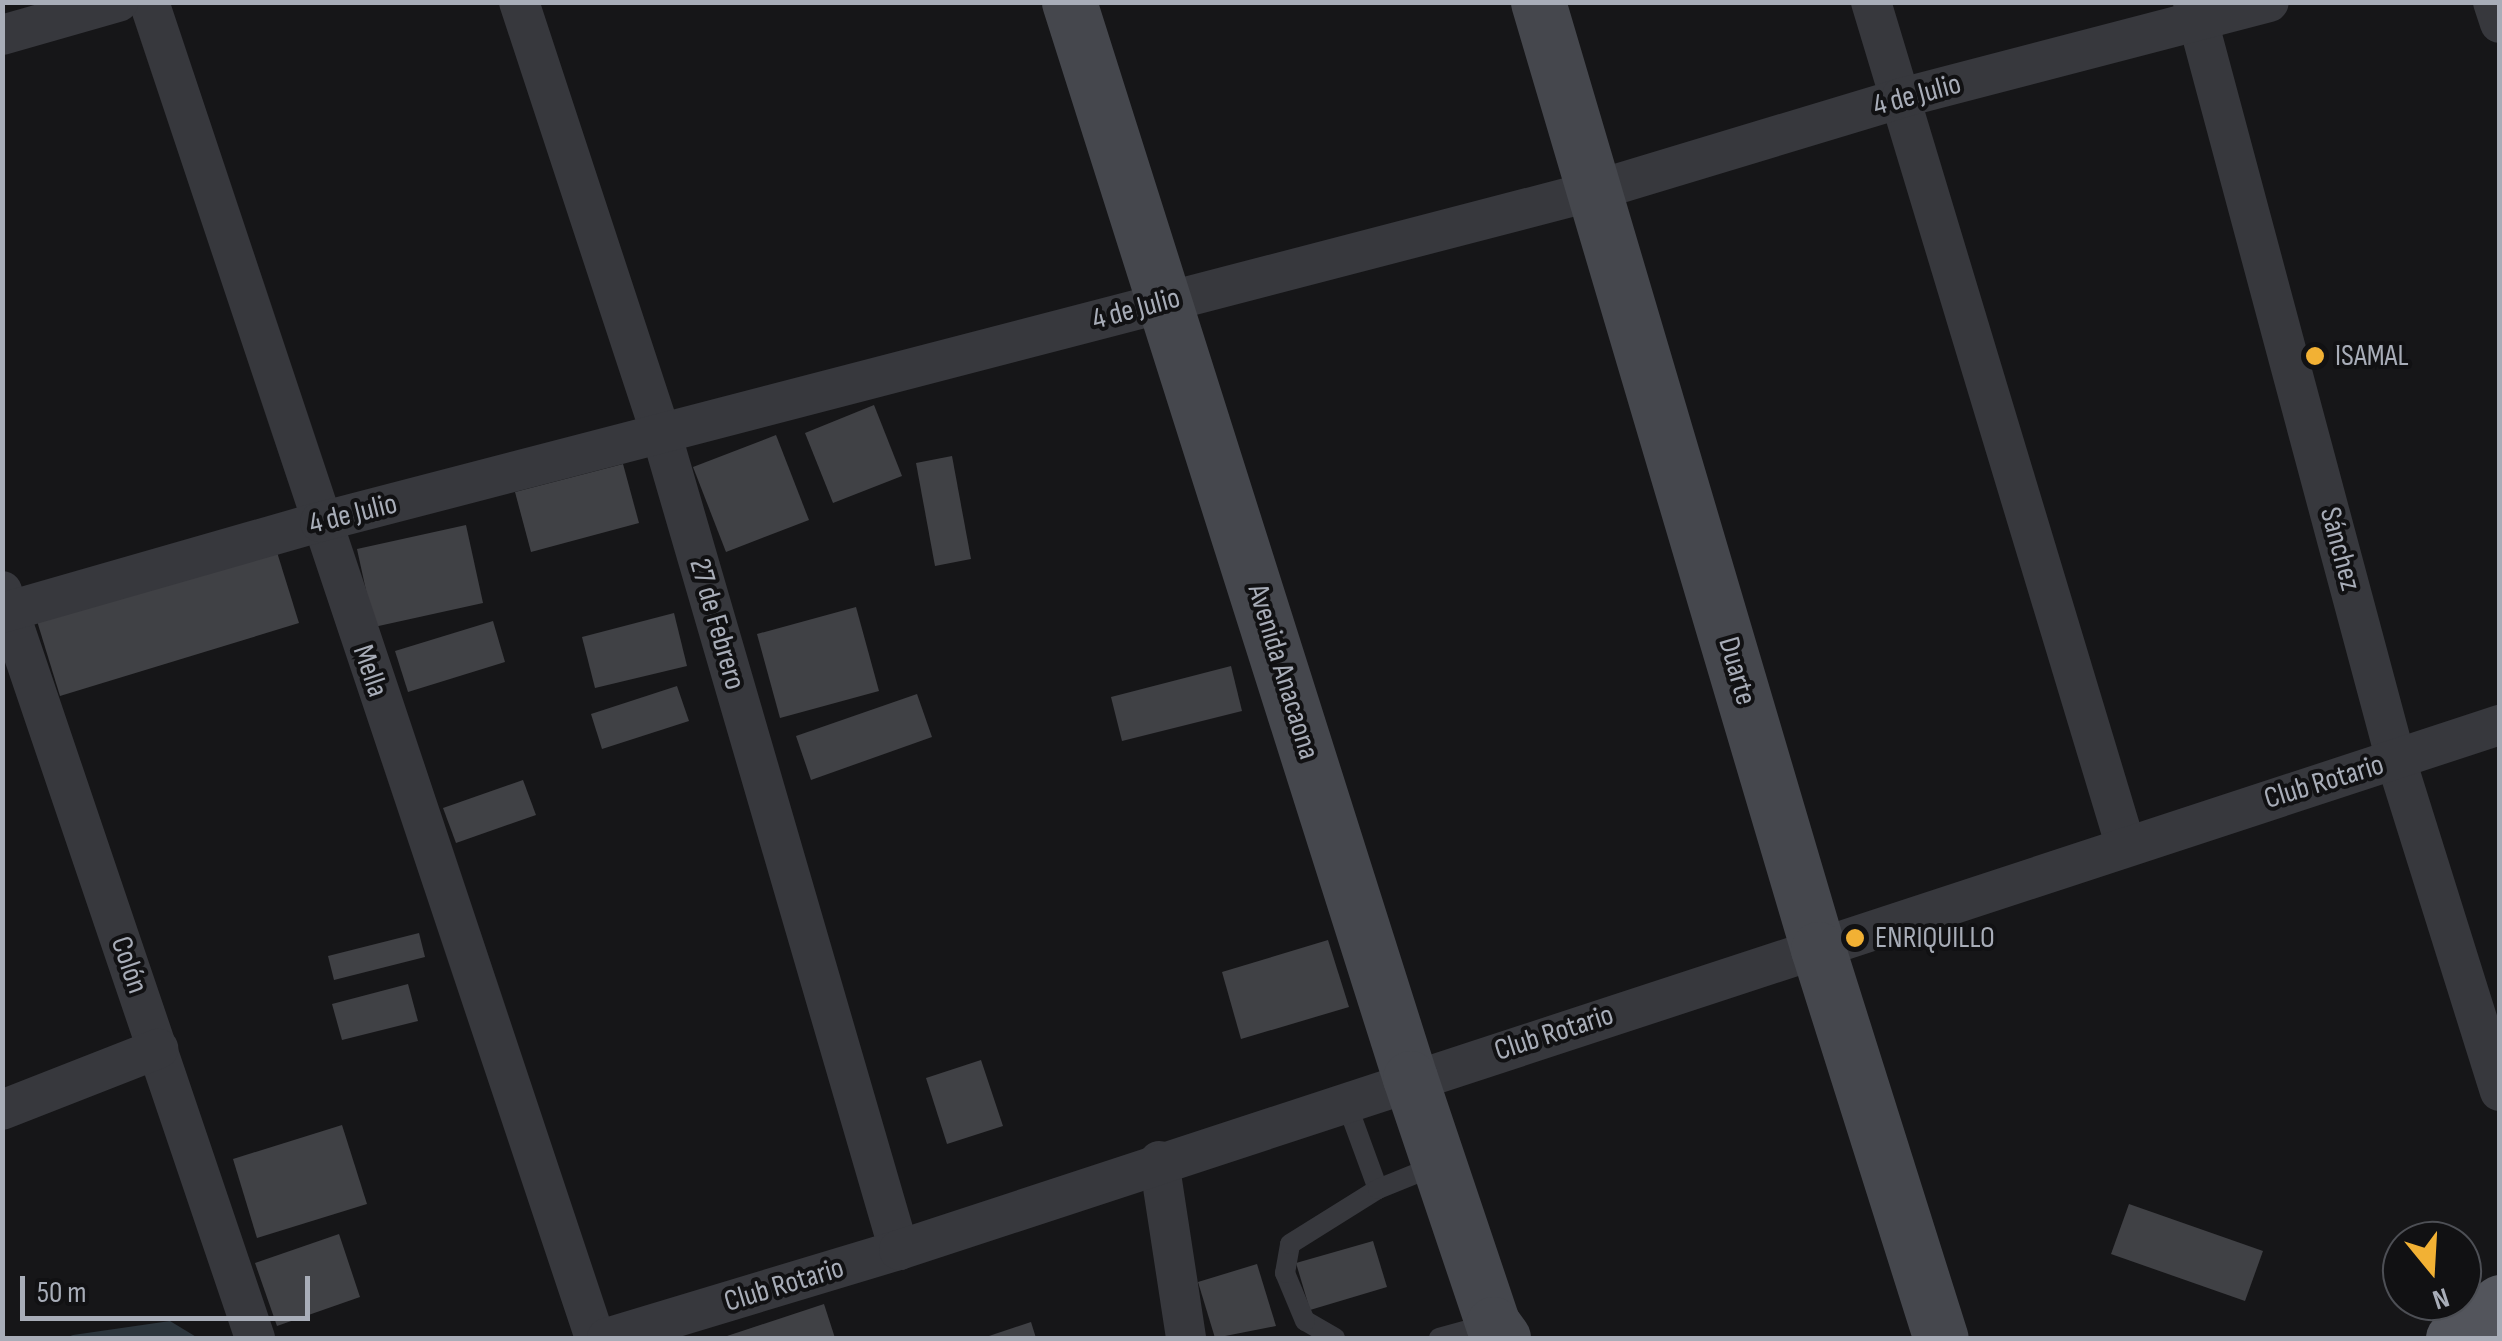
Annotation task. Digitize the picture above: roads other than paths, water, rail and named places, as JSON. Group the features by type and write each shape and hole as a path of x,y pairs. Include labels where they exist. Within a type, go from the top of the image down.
{"main road":[{"name":"Avenida Anacaona","path":"1069,2 1410,1078 1498,1331"},
{"name":"Duarte","path":"1538,2 1597,190 1818,949 1941,1338"},
{"path":"2453,1338 2500,1302"}],"street":[{"path":"2,35 118,2"},
{"name":"Mella","path":"149,2 595,1338"},
{"name":"27 de Febrero","path":"519,2 662,436 899,1250"},
{"path":"1871,2 2125,844"},
{"name":"4 de Julio","path":"5,605 1597,190 2196,12 2269,2"},
{"path":"2493,2 2500,23"},
{"name":"Sánchez","path":"2196,12 2396,760 2500,1091"},
{"name":"Colón","path":"5,605 255,1338"},
{"name":"Club Rotario","path":"607,1338 899,1250 1410,1078 2500,725"},
{"path":"2,1110 158,1049"},
{"path":"1158,1161 1186,1338"}],"lane":[{"path":"1344,1100 1378,1189"},
{"path":"1335,1338 1305,1321 1286,1273 1290,1244 1378,1189 1439,1164"},
{"path":"1440,1338 1498,1331"}],"place":[{"name":"ISAMAL","path":"2315,356"},
{"name":"ENRIQUILLO","path":"1855,938"}]}
